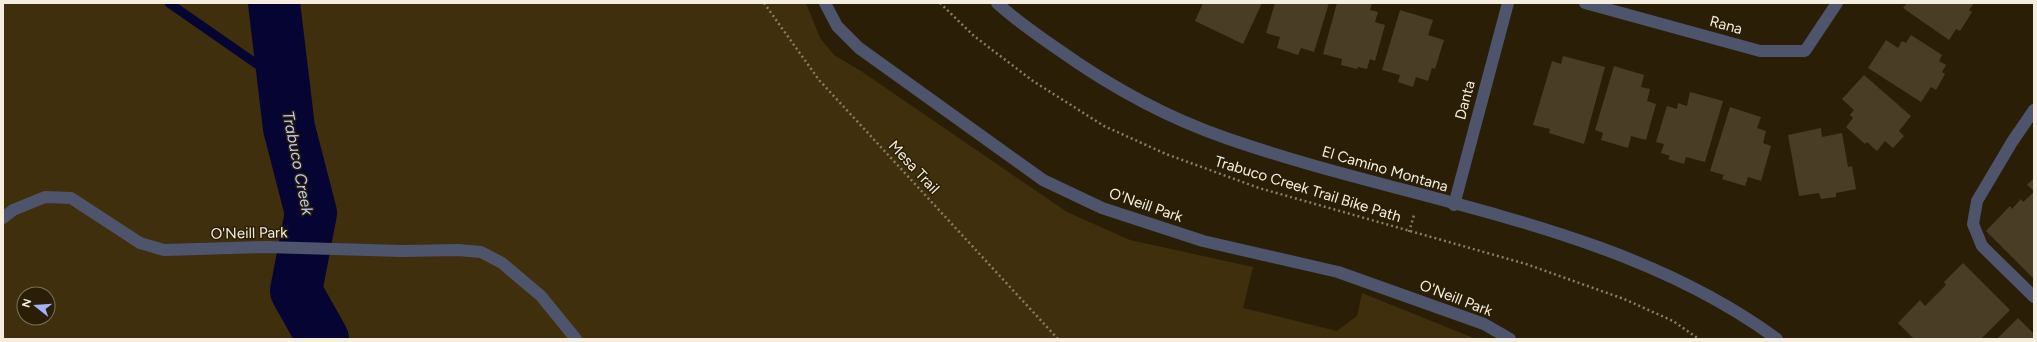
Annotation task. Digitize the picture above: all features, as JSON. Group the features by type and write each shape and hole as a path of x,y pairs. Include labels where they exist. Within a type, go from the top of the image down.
{"street":[{"name":"O'Neill Park","path":"825,3 837,26 859,48 1042,180 1102,208 1202,241 1338,272 1484,324 1510,339"},
{"name":"El Camino Montana","path":"997,3 1017,21 1095,76 1137,100 1179,120 1224,138 1272,154 1545,229 1631,258 1697,289 1762,328 1777,339"},
{"name":"Danta","path":"1454,205 1508,3"},
{"name":"Rana","path":"1585,3 1760,51 1805,51 1837,3"},
{"path":"2034,110 2012,142 1977,201 1973,224 1982,246 2034,297"},
{"name":"O'Neill Park","path":"3,218 13,210 45,197 71,198 140,243 164,250 266,247 402,251 458,250 481,252 502,263 541,296 576,339"}],"path":[{"name":"Mesa Trail","path":"764,3 819,80 1058,339"},
{"name":"Trabuco Creek Trail Bike Path","path":"940,3 974,36 1033,81 1104,126 1166,154 1259,188 1526,264 1624,299 1673,321 1699,339"}],"shaded area":[{"path":"3,3 806,3 820,38 834,55 861,71 1067,212 1130,240 1253,267 1243,308 1337,331 1357,316 1362,293 1476,339 3,339"}],"building":[{"path":"1203,3 1262,3 1243,44 1195,21"},
{"path":"1275,3 1329,3 1314,52 1301,48 1298,55 1277,48 1280,37 1266,33"},
{"path":"1337,3 1372,3 1370,10 1378,12 1375,22 1385,25 1375,61 1370,59 1367,69 1358,67 1357,69 1341,65 1342,59 1323,54"},
{"path":"1907,3 1974,3 1969,10 1972,12 1960,31 1956,29 1949,40 1903,8"},
{"path":"1400,10 1433,20 1428,35 1444,40 1435,69 1432,68 1428,81 1416,77 1413,87 1398,82 1400,75 1382,70"},
{"path":"1911,35 1942,55 1939,61 1946,65 1942,72 1945,74 1936,90 1931,87 1921,102 1868,68 1886,40 1898,48 1902,41 1906,43"},
{"path":"1563,56 1605,67 1584,144 1549,133 1550,129 1533,125 1552,61 1561,64"},
{"path":"1614,66 1644,75 1641,87 1650,89 1647,101 1656,104 1646,140 1631,136 1628,148 1601,140 1603,133 1595,130"},
{"path":"1864,75 1911,116 1899,131 1904,136 1893,148 1885,141 1877,151 1867,142 1865,144 1846,127 1853,118 1850,115 1854,110 1842,99"},
{"path":"1690,92 1723,101 1705,162 1686,157 1684,164 1668,159 1670,156 1661,153 1664,144 1656,142 1667,106 1677,109 1678,103 1687,106"},
{"path":"1730,107 1761,117 1757,128 1766,131 1763,143 1771,146 1761,181 1748,177 1745,186 1722,179 1724,175 1710,171"},
{"path":"1821,128 1822,137 1842,133 1848,167 1852,166 1856,189 1836,193 1836,197 1821,199 1819,193 1799,196 1788,135"},
{"path":"2034,178 2034,191 2027,185"},
{"path":"2034,192 2034,279 1986,231 2010,206 2012,209 2021,199 2023,202"},
{"path":"1963,263 2010,310 1981,339 1914,339 1898,323 1920,300 1925,306 1946,285 1944,282"},
{"path":"2018,318 2034,334 2034,339 1997,339"}],"waterway":[{"path":"169,3 284,83"},
{"name":"Trabuco Creek","path":"274,3 289,128 311,213 296,291 323,339"}]}
